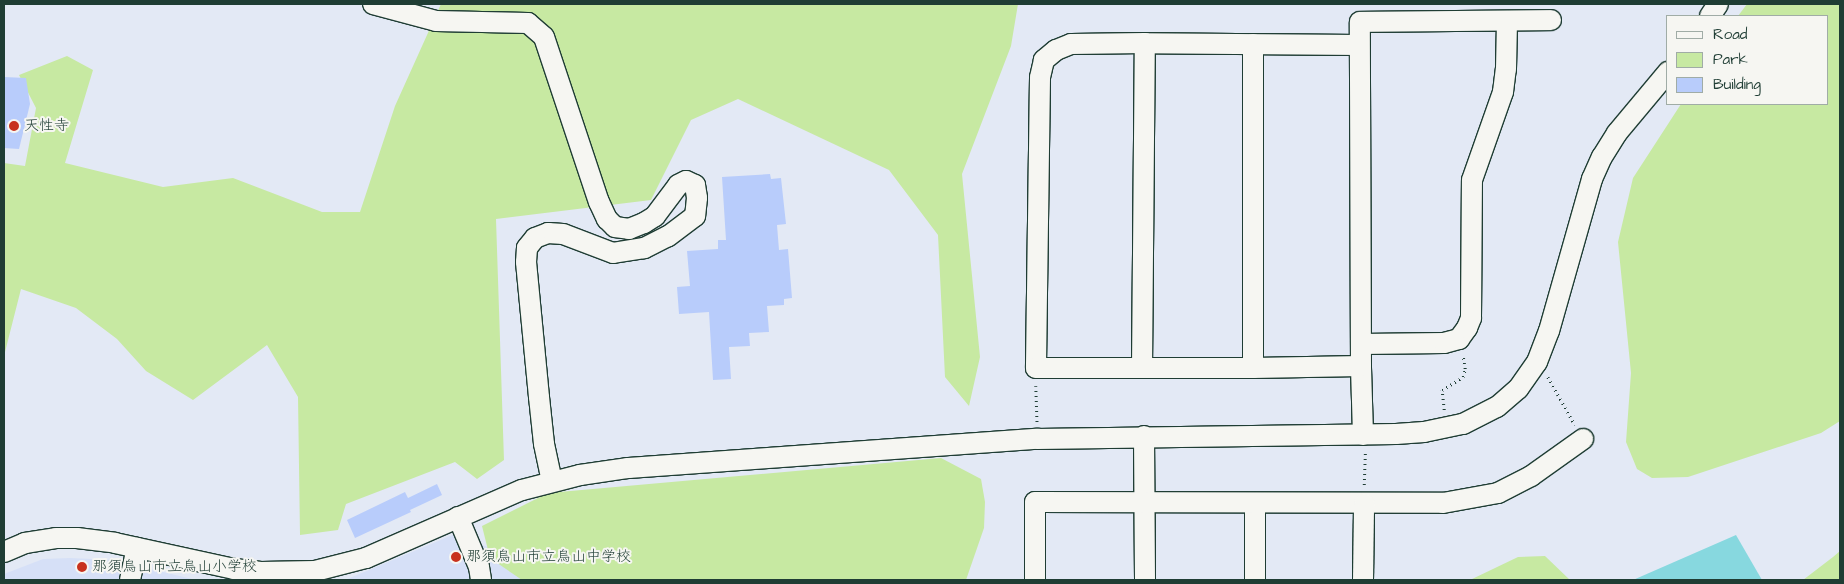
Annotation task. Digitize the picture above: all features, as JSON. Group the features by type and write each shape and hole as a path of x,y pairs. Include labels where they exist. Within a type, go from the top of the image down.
{"street":[{"path":"373,4 436,21 528,23 544,37 599,202 607,219 615,227 629,229 644,223 655,216 678,185 686,181 695,185 697,198 694,216 668,236 644,248 613,253 563,234 548,233 534,238 527,248 526,262 544,444 552,481"},
{"path":"1711,15 1718,4"},
{"path":"1363,435 1360,22 1551,20"},
{"path":"1361,344 1444,343 1459,339 1471,318 1472,180 1503,92 1506,69 1507,21"},
{"path":"1142,368 1145,43"},
{"path":"1359,45 1071,44 1056,50 1044,60 1040,78 1036,368 1361,366"},
{"path":"1253,44 1253,368"},
{"path":"4,552 25,543 56,538 92,540 234,569 314,576 366,558 458,516 522,490 552,481 628,468 1037,439 1144,436 1405,434 1446,428 1482,417 1497,407 1518,389 1537,362 1549,331 1592,179 1602,157 1618,133 1666,74"},
{"path":"1144,436 1144,580"},
{"path":"1035,580 1035,502 1443,503 1498,493 1531,476 1583,440"},
{"path":"1256,503 1256,580"},
{"path":"1364,504 1364,580"},
{"path":"458,516 479,567 481,580"},
{"path":"130,580 137,548"}],"path":[{"path":"1446,428 1442,390 1446,385 1463,377 1465,369 1459,339"},
{"path":"1537,362 1550,379 1583,440"},
{"path":"1036,368 1037,439"},
{"path":"1363,435 1364,504"}],"shaded area":[{"name":"那須烏山市立烏山中学校","path":"455,534 570,580 345,580"},
{"name":"那須烏山市立烏山小学校","path":"43,559 114,560 196,580 4,580 4,574"}],"green space":[{"path":"441,4 1018,4 1011,46 962,174 980,357 969,406 945,377 938,235 889,170 738,99 691,120 651,200 496,219 504,460 477,479 455,462 346,504 338,530 300,535 298,397 267,345 193,400 146,371 117,339 76,308 21,289 4,356 4,163 25,166 36,108 19,75 67,56 93,70 65,163 163,187 233,178 322,212 360,212 395,106"},
{"path":"1747,4 1840,4 1840,421 1821,433 1688,477 1652,478 1637,469 1626,442 1631,373 1618,242 1633,178 1680,105 1829,105 1829,15 1739,15"},
{"path":"941,458 981,479 985,502 984,528 966,580 522,580 490,558 482,526 548,493"},
{"path":"1840,551 1840,580 1803,580 1833,557"},
{"path":"1545,556 1570,580 1470,580 1518,557"}],"water":[{"path":"1736,535 1762,580 1633,580"}],"building":[{"name":"天性寺","path":"4,77 26,78 30,104 19,149 4,148"},
{"path":"770,174 771,179 781,178 786,224 777,225 779,250 788,249 792,298 784,299 784,305 767,306 769,332 749,333 750,346 729,347 731,379 713,380 709,312 679,314 677,287 690,286 687,251 718,249 718,240 726,240 722,177"},
{"path":"437,484 442,495 410,510 411,512 355,538 347,520 405,492 408,498"}],"place":[{"name":"天性寺","path":"14,126"},
{"name":"那須烏山市立烏山中学校","path":"456,557"},
{"name":"那須烏山市立烏山小学校","path":"82,567"}]}
